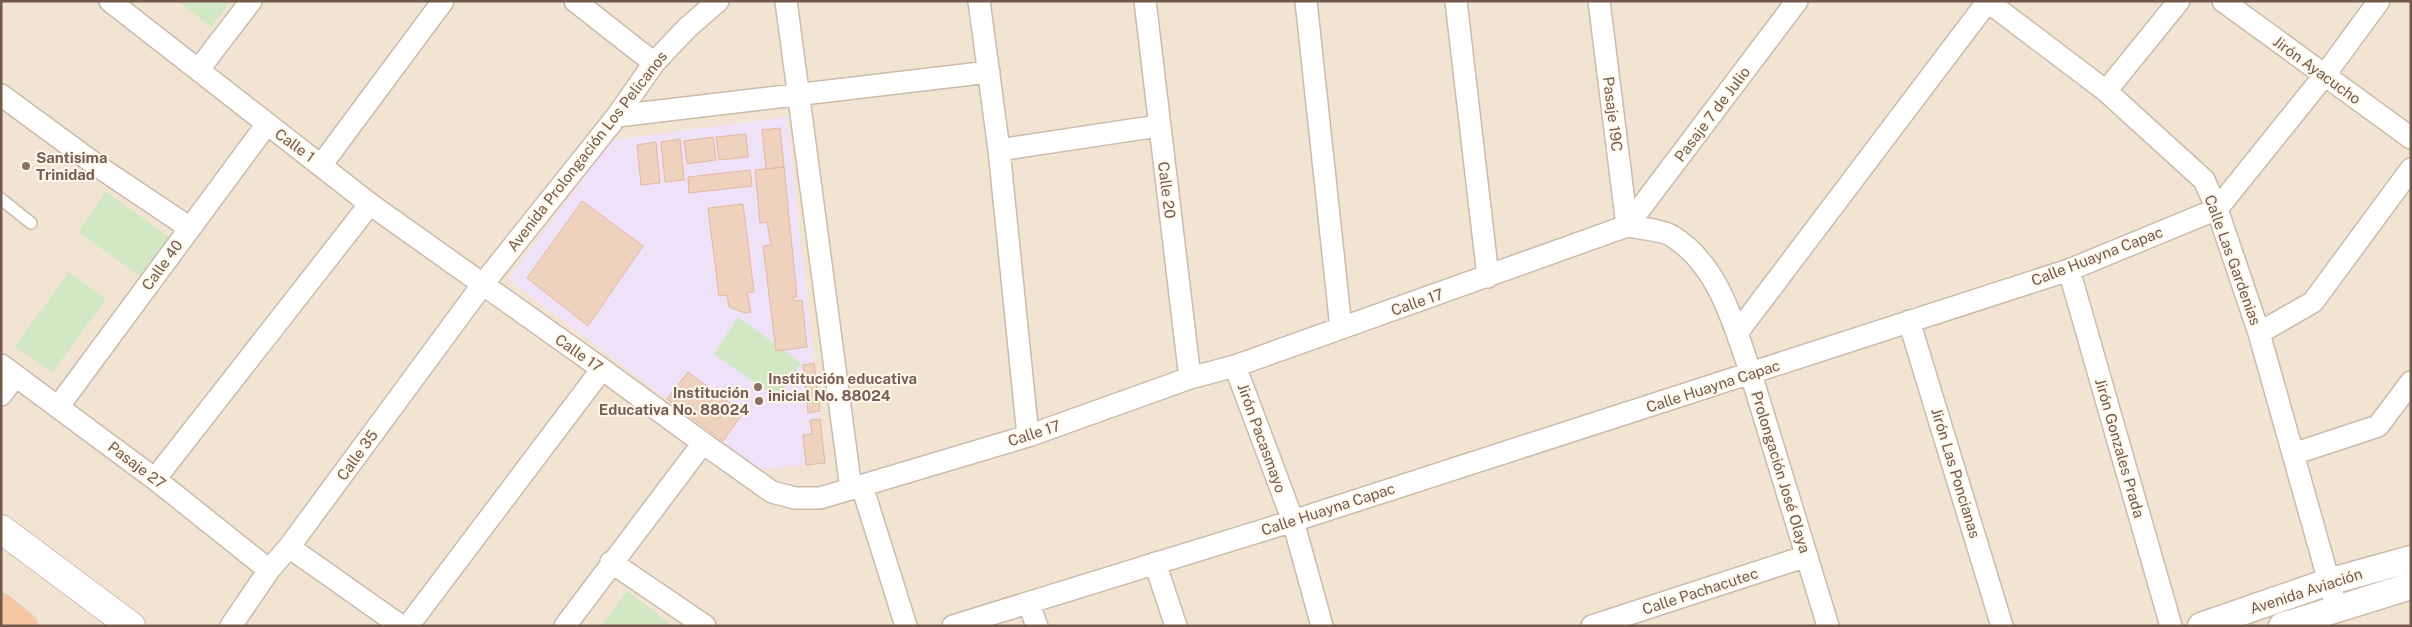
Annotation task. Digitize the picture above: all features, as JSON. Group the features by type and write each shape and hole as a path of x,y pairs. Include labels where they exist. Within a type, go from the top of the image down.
{"highway":[{"path":"1,608 23,626"}],"main road":[{"path":"1,529 131,626"}],"street":[{"name":"Calle 1","path":"110,1 267,124 322,164 370,204 482,284"},
{"path":"199,69 251,1"},
{"path":"322,164 444,1"},
{"path":"575,1 654,62"},
{"name":"Avenida Prolongación Los Pelicanos","path":"482,284 617,116 654,62 687,28 718,1"},
{"path":"786,1 857,487 906,626"},
{"path":"979,1 998,150 1028,436"},
{"name":"Calle 20","path":"1144,1 1190,378"},
{"path":"1306,1 1341,328"},
{"path":"1456,1 1488,277"},
{"name":"Pasaje 19C","path":"1599,1 1627,226"},
{"name":"Pasaje 7 de Julio","path":"1627,226 1797,1"},
{"path":"1737,333 1988,1"},
{"name":"Calle Las Gardenias","path":"1988,1 2106,91 2204,180 2217,208 2259,333 2328,582 2338,608"},
{"path":"2106,91 2179,1"},
{"name":"Jirón Ayacucho","path":"2223,1 2411,138"},
{"name":"Calle Huayna Capac","path":"953,626 1293,521 2069,270 2217,208 2324,76 2379,1"},
{"path":"617,116 799,96 988,72"},
{"path":"1,95 99,167 190,228"},
{"name":"Calle 40","path":"58,407 267,124"},
{"path":"998,150 1158,126"},
{"path":"2259,333 2313,302 2411,169"},
{"path":"155,479 370,204"},
{"name":"Calle 17","path":"482,284 772,492 795,498 820,498 1028,436 1190,378 1236,366 1627,226"},
{"name":"Prolongación José Olaya","path":"1627,226 1671,234 1695,255 1710,273 1737,333 1751,374 1828,626"},
{"name":"Jirón Gonzales Prada","path":"2069,270 2171,626"},
{"name":"Calle 35","path":"231,626 269,570 289,547 482,284"},
{"name":"Jirón Las Poncianas","path":"1910,320 2002,626"},
{"name":"Jirón Pacasmayo","path":"1236,366 1293,521 1322,626"},
{"path":"408,626 602,369"},
{"path":"1,395 8,371"},
{"name":"Pasaje 27","path":"8,371 155,479 269,570"},
{"path":"2293,454 2378,426 2411,382"},
{"path":"565,626 611,562 703,444"},
{"path":"289,547 401,626"},
{"name":"Calle Pachacutec","path":"1592,626 1807,556"},
{"name":"Avenida Aviación","path":"2201,626 2328,582 2411,559"},
{"path":"611,562 705,626"},
{"path":"1155,563 1176,626"},
{"name":"Avenida Aviación","path":"2282,626 2411,586"},
{"path":"1029,604 1037,626"}],"lane":[{"path":"1,199 31,223"}],"shaded area":[{"path":"1,1 2411,1 2411,626 1,626"},
{"path":"787,117 825,463 760,470 508,279 612,140"}],"green space":[{"path":"178,1 231,1 211,27"},
{"path":"106,192 176,242 147,281 78,232"},
{"path":"69,272 106,299 52,373 15,346"},
{"path":"738,317 801,363 778,399 714,354"},
{"path":"627,591 673,626 601,626"}],"building":[{"path":"780,128 784,167 766,169 762,130"},
{"path":"746,134 748,157 719,160 716,137"},
{"path":"713,137 716,160 687,164 684,141"},
{"path":"680,139 684,180 665,182 661,142"},
{"path":"656,142 660,183 641,185 637,145"},
{"path":"784,167 797,297 793,297 794,301 802,300 807,347 776,351 763,246 771,245 767,222 760,223 755,170"},
{"path":"750,170 752,186 689,193 688,177"},
{"path":"582,201 643,246 588,326 527,278"},
{"path":"743,204 754,292 747,292 751,312 745,313 729,307 727,295 719,296 708,208"},
{"path":"814,363 820,411 808,413 803,365"},
{"path":"688,372 743,413 723,441 667,399"},
{"path":"820,419 825,463 806,465 803,435 812,434 810,420"}],"place":[{"name":"Santisima Trinidad","path":"26,166"},
{"name":"Institución educativa inicial No. 88024","path":"758,387"},
{"name":"Institución Educativa No. 88024","path":"759,401"}]}
